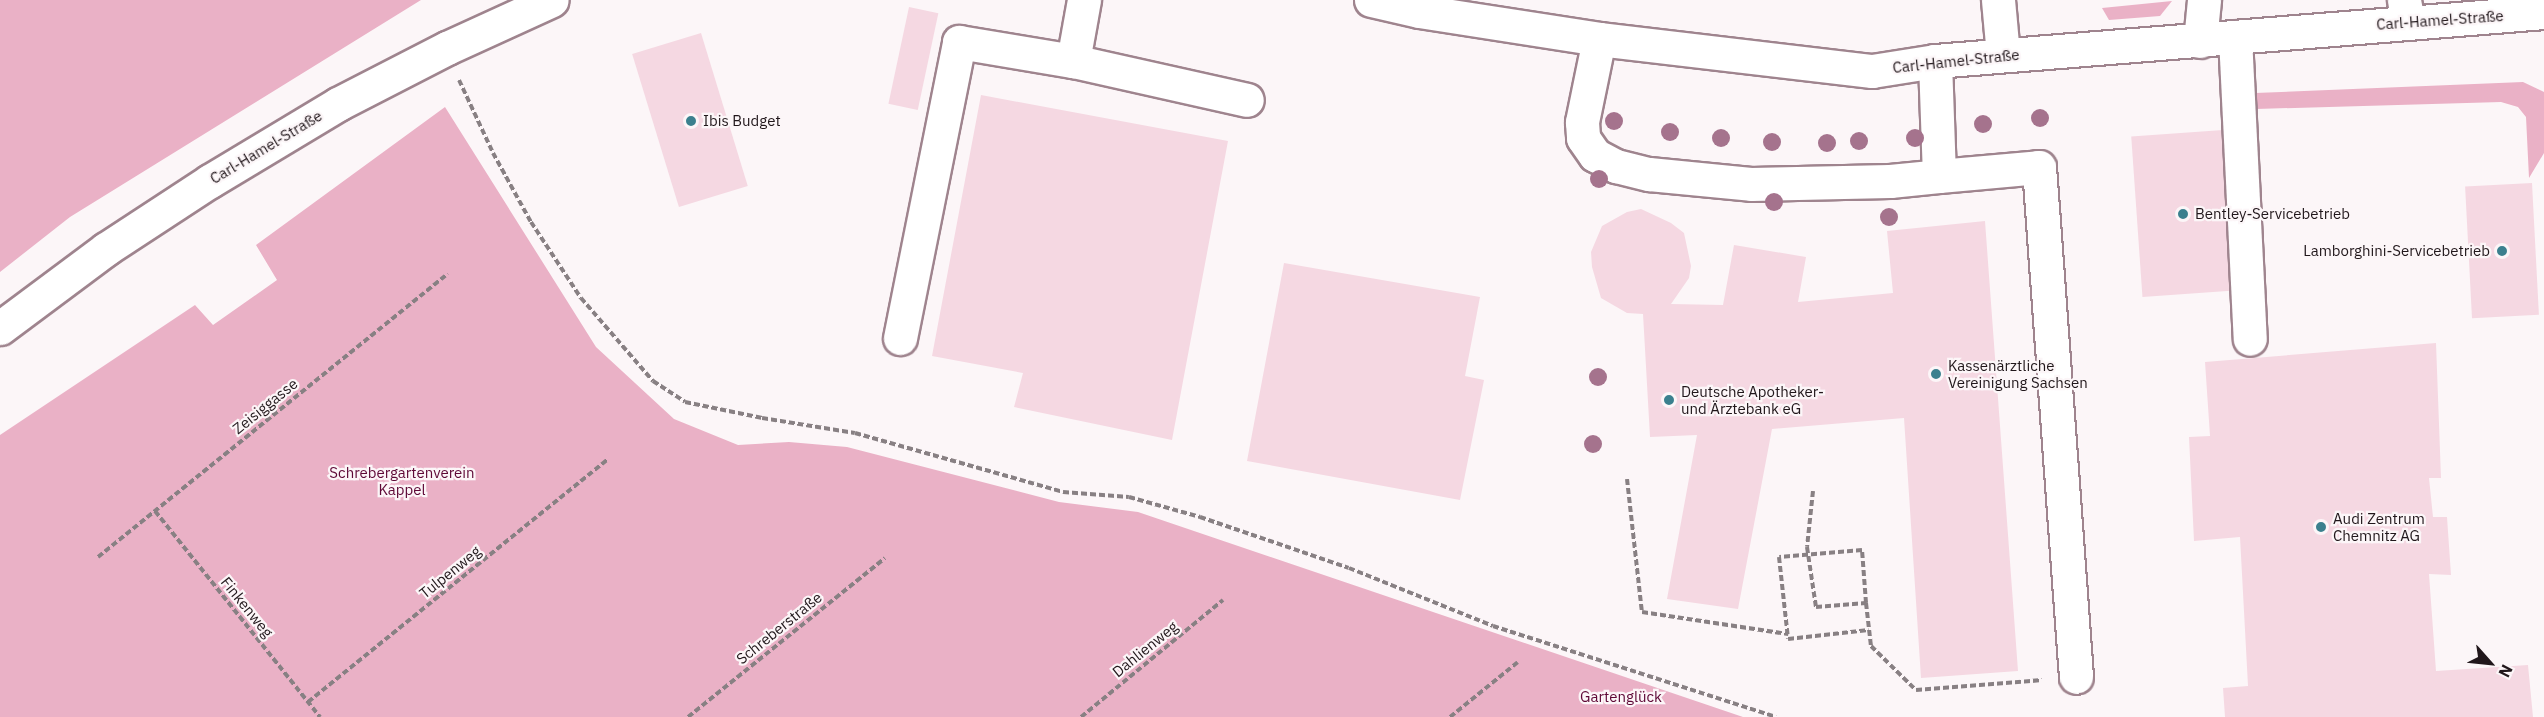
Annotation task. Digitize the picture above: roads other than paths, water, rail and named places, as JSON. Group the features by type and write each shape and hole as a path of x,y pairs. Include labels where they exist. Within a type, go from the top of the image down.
{"main road":[{"name":"Carl-Hamel-Straße","path":"0,328 106,249 210,181 338,104 447,48 552,0"},
{"path":"1073,61 1084,0"},
{"name":"Carl-Hamel-Straße","path":"1371,0 1419,11 1599,39 1872,71 1935,61 2235,38 2406,11 2544,12"},
{"path":"1998,0 2003,55"},
{"path":"2200,41 2204,0"},
{"path":"2235,38 2250,339"},
{"path":"1599,39 1582,122 1583,138 1594,154 1616,166 1649,174 1751,184 1890,181 2039,167 2076,677"},
{"path":"900,338 959,42 1073,61 1247,100"},
{"path":"1935,61 1939,176"}],"place":[{"name":"Ibis Budget","path":"691,121"},
{"name":"Bentley-Servicebetrieb","path":"2183,214"},
{"name":"Lamborghini-Servicebetrieb","path":"2502,251"},
{"name":"Kassenärztliche Vereinigung Sachsen","path":"1936,374"},
{"name":"Deutsche Apotheker- und Ärztebank eG","path":"1669,400"},
{"name":"Audi Zentrum Chemnitz AG","path":"2321,527"}],"park label":[{"name":"Schrebergartenverein Kappel","path":"402,480"},
{"name":"Gartenglück","path":"1621,697"}]}
